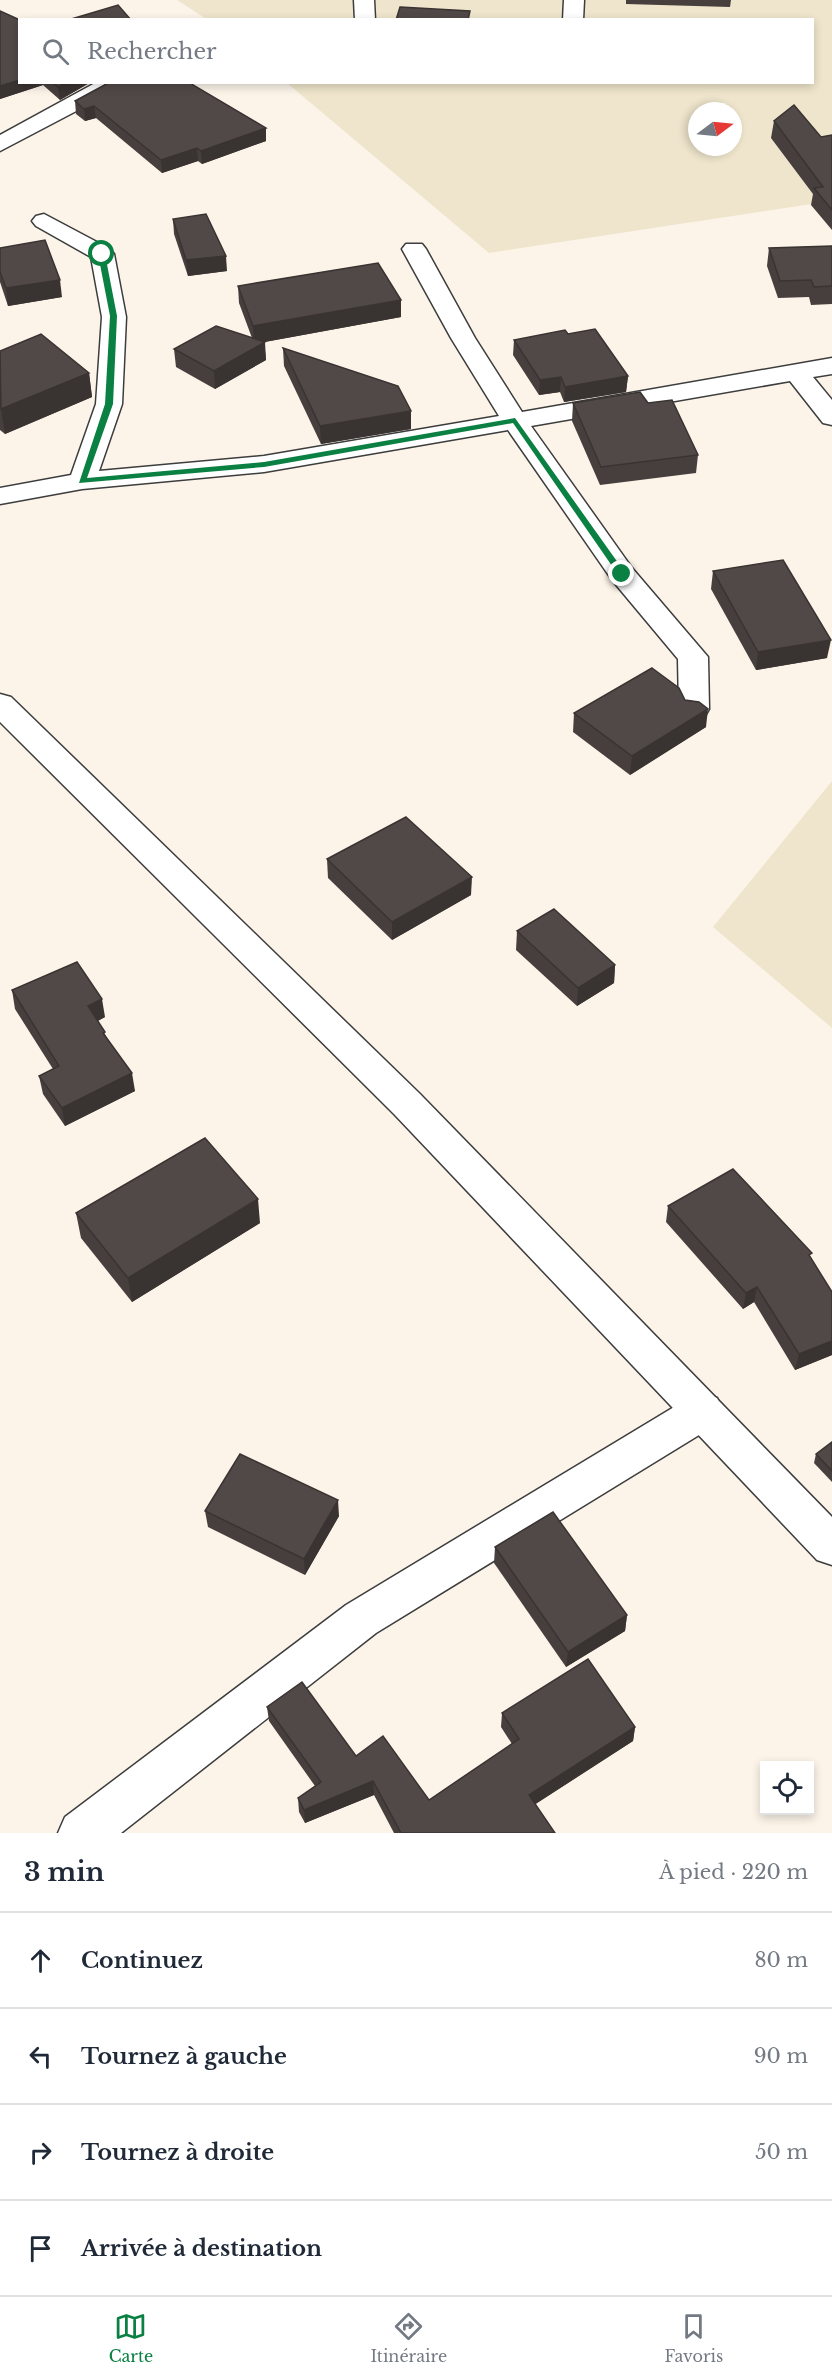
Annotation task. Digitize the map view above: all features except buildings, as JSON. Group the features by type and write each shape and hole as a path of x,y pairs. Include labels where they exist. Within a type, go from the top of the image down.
{"street":[{"path":"364,0 364,18"},
{"path":"573,18 574,0"},
{"path":"0,144 110,84"},
{"path":"44,221 102,254 114,316 109,404 82,481"},
{"path":"414,249 463,338 515,421 622,574 693,657 694,709"},
{"path":"0,496 82,481 264,464 832,366"},
{"path":"796,372 832,417"},
{"path":"0,704 407,1104 832,1546"},
{"path":"81,1833 112,1812 361,1619 703,1411"}],"shaded area":[{"path":"177,0 832,0 832,201 489,253 288,84 814,84 814,18 205,18"},
{"path":"832,781 832,1028 713,927"}],"route":[{"path":"102,254 114,316 109,404 82,481 264,464 515,421 622,574"}]}
